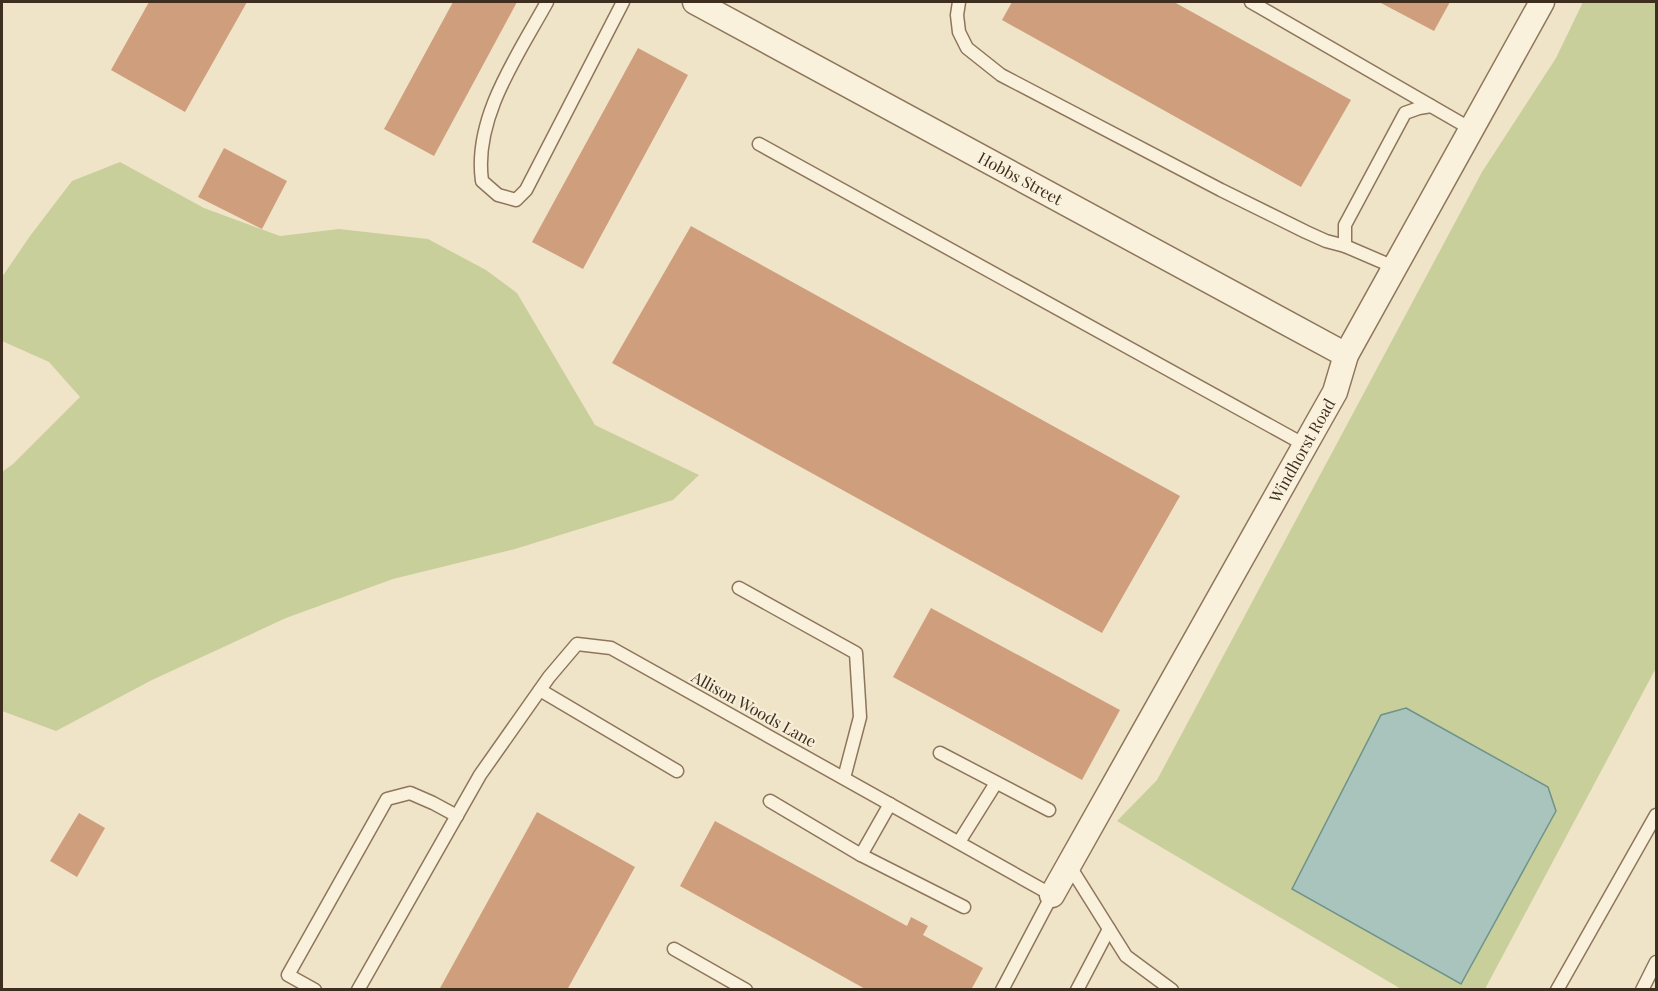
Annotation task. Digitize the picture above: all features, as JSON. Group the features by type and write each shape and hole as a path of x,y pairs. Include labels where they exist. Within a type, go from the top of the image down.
{"street":[{"name":"Hobbs Street","path":"695,2 1346,355"},
{"name":"Windhorst Road","path":"1052,895 1335,392 1346,355 1542,2"}],"lane":[{"path":"547,2 499,90 483,133 480,165 482,182 498,195 516,200 526,190 622,2"},
{"path":"959,2 958,32 967,48 1001,75 1221,190 1326,241 1345,246 1394,267"},
{"path":"1251,2 1471,129"},
{"path":"1345,246 1345,225 1405,113 1431,106"},
{"path":"759,144 1305,445"},
{"path":"739,588 856,653 860,717 844,778"},
{"name":"Allison Woods Lane","path":"358,990 480,775 540,690 577,644 611,648 1052,895"},
{"path":"540,690 677,771"},
{"path":"939,753 1049,810"},
{"path":"959,843 996,783"},
{"path":"315,990 288,975 387,799 410,793 457,816"},
{"path":"770,801 861,855 964,907"},
{"path":"861,855 890,804"},
{"path":"1557,990 1656,815"},
{"path":"1069,865 1126,956 1172,990"},
{"path":"1002,990 1052,895"},
{"path":"1077,990 1109,929"},
{"path":"674,948 746,990"},
{"path":"1641,990 1656,962"}],"green space":[{"path":"1583,2 1656,2 1656,668 1485,989 1401,989 1117,821 1157,780 1482,172 1556,58","holes":["1406,708 1292,889 1382,715"]},
{"path":"120,162 204,208 280,236 339,229 428,239 486,270 517,293 595,425 699,475 673,500 515,549 393,579 286,618 152,680 56,731 2,711 2,472 13,464 80,397 49,362 2,341 2,277 72,181"}],"water":[{"path":"1406,708 1548,787 1556,811 1461,984 1292,889 1381,715"}],"building":[{"path":"149,2 247,2 185,112 111,70"},
{"path":"453,2 517,2 434,156 384,129"},
{"path":"1012,2 1174,2 1351,100 1301,187 1002,20"},
{"path":"1379,2 1450,2 1434,31"},
{"path":"638,48 688,75 583,269 532,242"},
{"path":"224,148 287,181 262,229 198,197"},
{"path":"691,226 1180,496 1102,633 612,363"},
{"path":"931,608 1120,710 1082,780 893,677"},
{"path":"537,812 635,867 567,990 439,990"},
{"path":"79,813 105,828 77,877 50,861"},
{"path":"715,821 907,926 911,917 928,926 923,935 983,968 971,990 867,990 680,886"}]}
